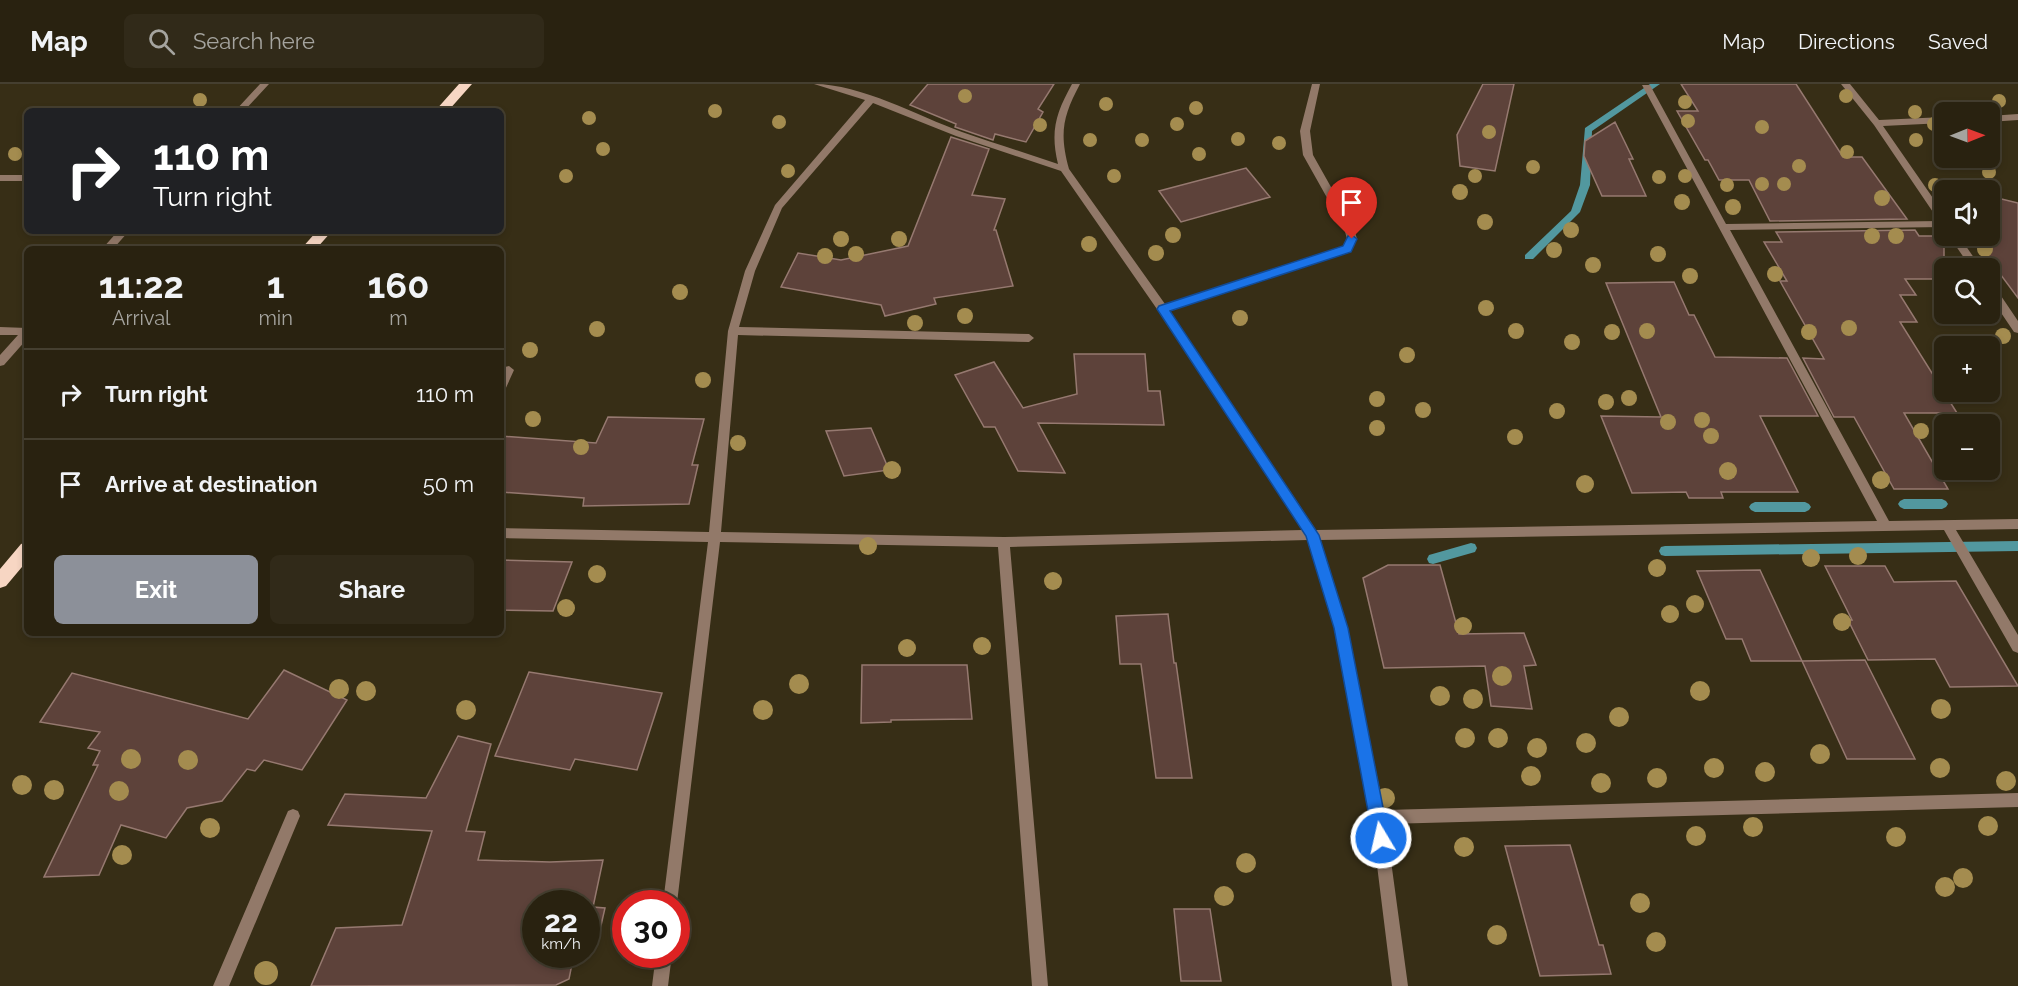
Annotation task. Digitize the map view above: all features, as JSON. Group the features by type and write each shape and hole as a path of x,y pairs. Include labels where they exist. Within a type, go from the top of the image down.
{"highway":[{"path":"444,108 463,85"},
{"path":"311,246 322,234"},
{"path":"0,581 24,553"}],"street":[{"path":"242,108 265,84"},
{"path":"818,84 871,99 959,134 1064,169"},
{"path":"1076,84 1064,106 1056,132 1064,169 1163,309 1313,535 1341,628 1378,817 1400,986"},
{"path":"1163,309 1347,249 1352,239 1350,228 1308,155 1305,131 1316,84"},
{"path":"1845,84 1877,123 1934,208"},
{"path":"1646,85 1886,527"},
{"path":"672,890 714,538 733,331 750,271 778,207 871,99"},
{"path":"2000,118 2018,117"},
{"path":"1877,123 1934,120"},
{"path":"0,178 24,178"},
{"path":"1723,227 1934,223"},
{"path":"110,246 121,234"},
{"path":"2000,303 2018,329"},
{"path":"0,331 24,332"},
{"path":"733,331 1029,338"},
{"path":"0,362 24,335"},
{"path":"504,381 509,370"},
{"path":"504,533 1004,542 2018,524"},
{"path":"1947,525 2018,647"},
{"path":"1004,542 1040,986"},
{"path":"1378,817 2018,800"},
{"path":"221,986 294,816"},
{"path":"660,986 662,968"}],"building":[{"path":"928,84 1054,84 1038,109 1043,112 1026,142 995,134 993,140 955,127 956,124 910,105"},
{"path":"1483,84 1514,84 1495,171 1460,166 1457,135"},
{"path":"1681,84 1796,84 1843,157 1862,157 1907,219 1770,221 1749,180 1719,180 1708,160 1705,160 1677,111 1698,111"},
{"path":"1615,122 1633,159 1629,159 1646,196 1602,196 1584,156 1585,141"},
{"path":"951,137 989,149 972,195 1005,199 994,230 996,230 1013,286 934,298 936,304 885,316 881,305 781,287 798,253 841,260 908,246"},
{"path":"1246,168 1270,197 1181,222 1159,191"},
{"path":"2000,199 2018,203 2018,298 2000,274 2000,258 1988,258 1979,246 2000,246"},
{"path":"1915,230 1919,236 1934,236 1934,246 1944,246 1944,258 1934,258 1934,279 1905,279 1916,295 1900,295 1917,322 1900,322 1934,376 1934,402 1950,402 1957,413 1904,413 1934,465 1934,480 1943,480 1948,489 1894,489 1854,417 1834,417 1803,358 1824,359 1780,281 1787,281 1764,242 1782,242 1776,232"},
{"path":"1674,282 1689,315 1694,315 1715,357 1787,358 1818,416 1760,416 1798,492 1721,492 1723,498 1689,498 1686,492 1632,493 1601,416 1661,417 1606,283"},
{"path":"1074,354 1145,354 1148,391 1160,391 1164,425 1038,423 1065,473 1018,471 995,427 984,427 955,375 994,362 1023,408 1077,394"},
{"path":"608,417 704,419 692,465 698,465 689,504 583,506 584,498 504,492 504,436 596,443"},
{"path":"871,428 889,470 844,476 826,431"},
{"path":"504,560 572,562 553,611 504,610"},
{"path":"1388,565 1440,565 1459,634 1524,633 1536,665 1524,666 1532,709 1491,706 1485,666 1384,668 1363,578"},
{"path":"1825,566 1885,566 1894,582 1956,581 2018,686 1950,687 1935,659 1868,660 1848,620 1852,620"},
{"path":"1760,570 1802,661 1751,661 1742,639 1726,639 1697,571"},
{"path":"1168,614 1192,778 1156,778 1141,664 1120,664 1116,616"},
{"path":"1865,660 1915,759 1847,759 1802,661"},
{"path":"862,665 967,665 972,719 891,720 891,722 861,723"},
{"path":"284,670 347,700 302,770 264,760 255,771 247,769 222,801 187,808 166,838 121,825 99,875 44,877 98,765 93,765 100,751 88,748 100,732 40,722 72,673 248,719"},
{"path":"529,672 662,693 637,770 575,759 570,770 495,756"},
{"path":"458,736 491,744 466,831 485,832 478,860 550,862 603,860 597,890 522,890 522,968 571,968 569,979 556,985 311,986 336,928 402,925 432,831 328,825 345,794 426,798"},
{"path":"1570,845 1599,945 1603,945 1611,974 1540,976 1505,846"},
{"path":"600,908 605,908 600,930"},
{"path":"1174,909 1210,909 1221,981 1181,981"}],"waterway":[{"path":"1529,257 1575,212 1585,185 1588,130 1656,84"},
{"path":"1904,504 1942,504"},
{"path":"1755,507 1805,507"},
{"path":"1665,551 2018,546"},
{"path":"1433,559 1471,548"}],"route":[{"path":"1352,239 1347,249 1163,309 1313,535 1341,628 1381,838"}]}
